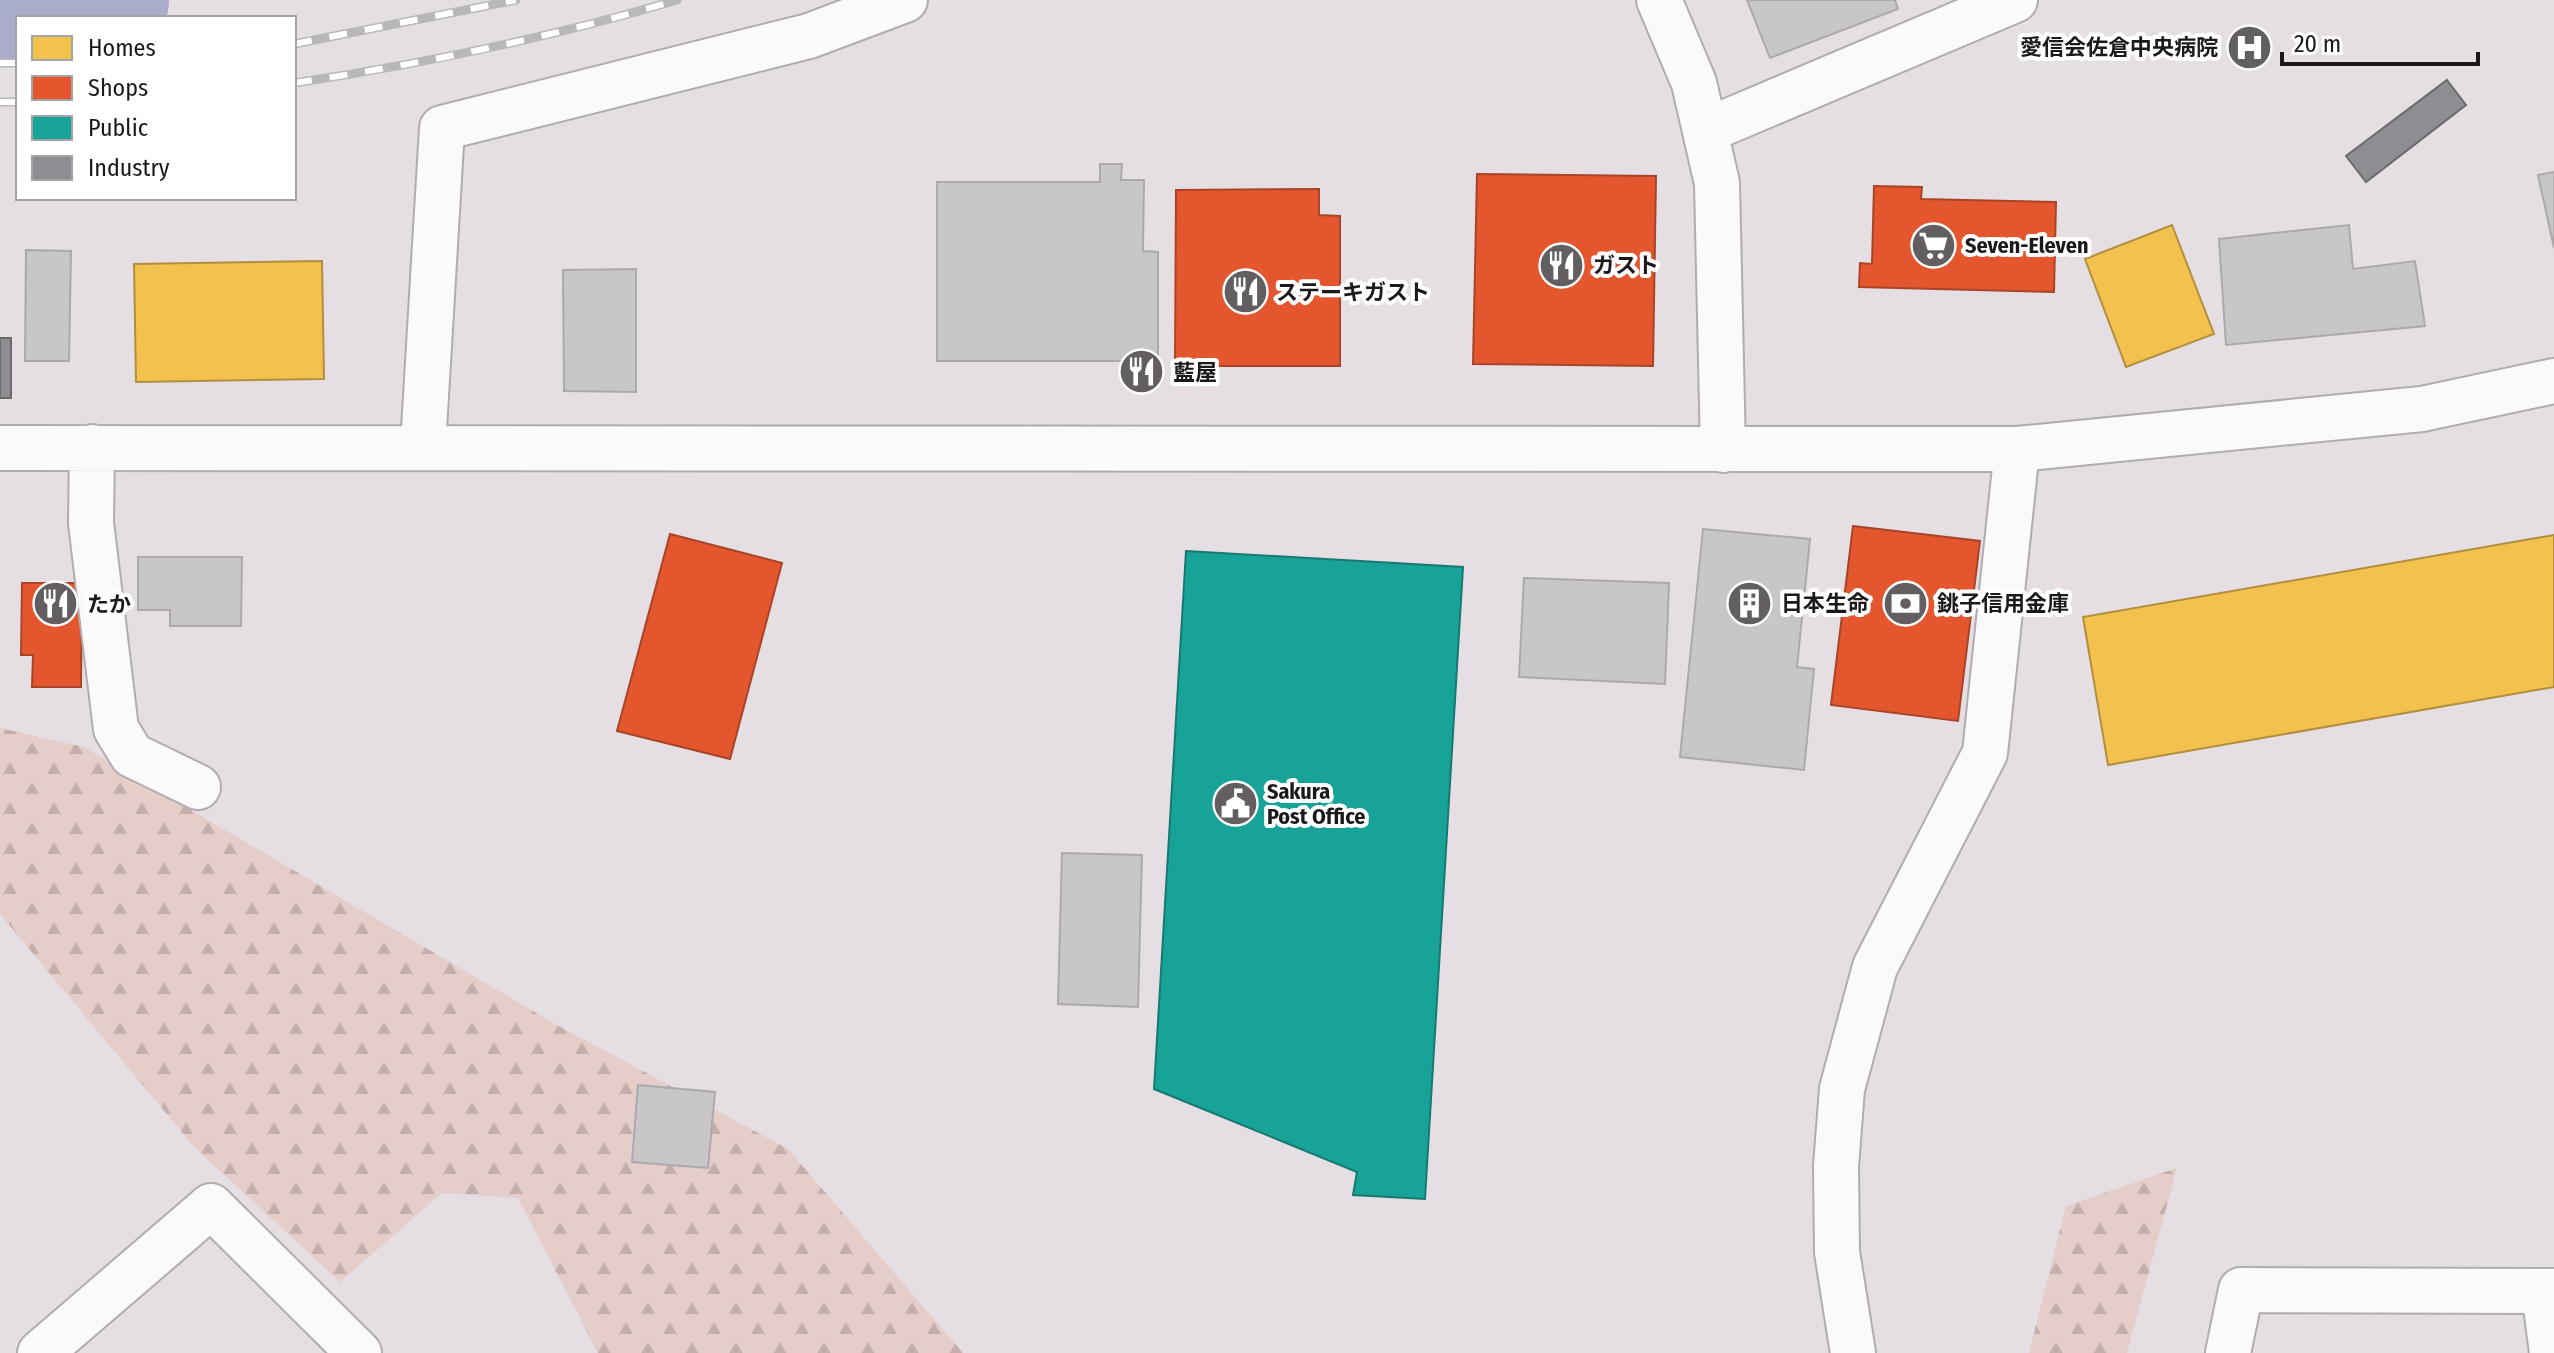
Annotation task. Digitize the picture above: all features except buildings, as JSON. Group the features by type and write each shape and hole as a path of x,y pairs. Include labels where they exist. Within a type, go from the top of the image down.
{"street":[{"path":"423,446 442,128 809,36 905,0"},
{"path":"1659,0 1694,83 1717,183 1723,450"},
{"path":"1705,131 2015,0"},
{"path":"0,448 2017,449 2422,409 2554,381"},
{"path":"92,447 91,523 116,729 132,755 198,787"},
{"path":"1853,1353 1837,1252 1836,1166 1842,1089 1875,967 1985,753 2017,449"},
{"path":"40,1353 211,1206 359,1353"},
{"path":"2228,1353 2241,1290 2549,1291 2552,1353"}],"green space":[{"path":"0,728 84,747 555,1024 788,1149 963,1353 598,1353 518,1198 442,1193 340,1282 195,1148 0,914"},
{"path":"2177,1168 2127,1353 2029,1353 2066,1206"}],"waterway":[{"path":"0,2 110,0"}],"railway":[{"path":"296,44 516,0"},
{"path":"296,83 487,48 677,0"},
{"path":"0,63 16,63"},
{"path":"0,102 16,102"}],"place":[{"name":"愛信会佐倉中央病院","path":"2249,47"},
{"name":"Seven-Eleven","path":"1934,245"},
{"name":"ガスト","path":"1562,265"},
{"name":"ステーキガスト","path":"1245,292"},
{"name":"藍屋","path":"1142,372"},
{"name":"日本生命","path":"1750,603"},
{"name":"銚子信用金庫","path":"1906,603"},
{"name":"たか","path":"56,604"},
{"name":"Sakura Post Office","path":"1236,804"}]}
